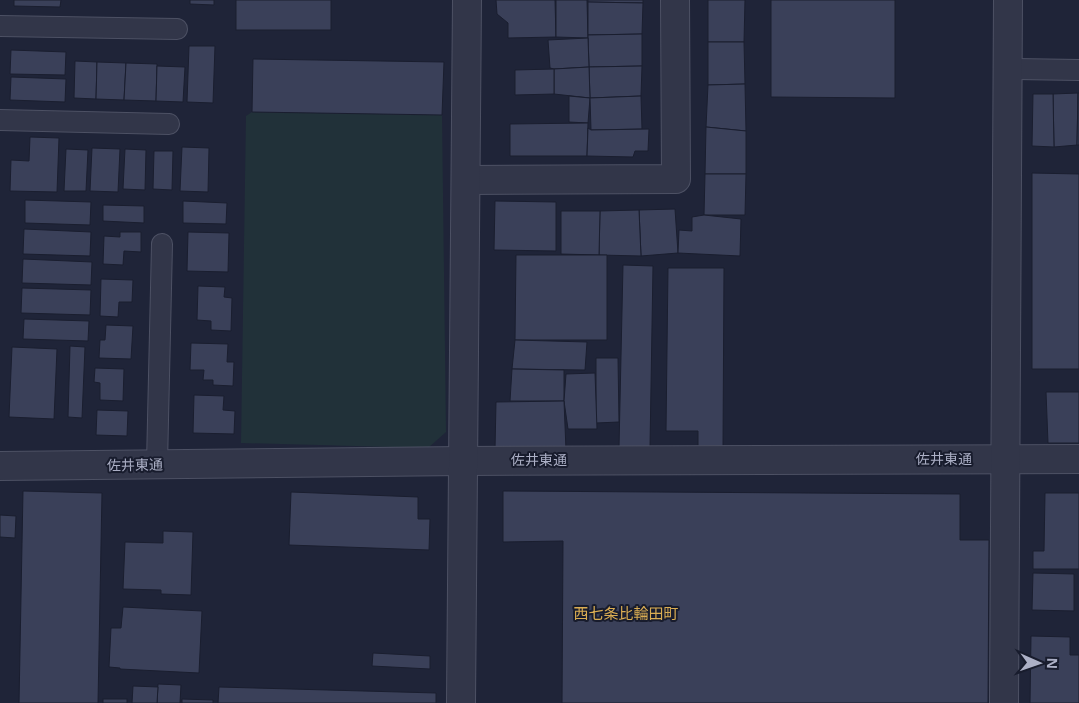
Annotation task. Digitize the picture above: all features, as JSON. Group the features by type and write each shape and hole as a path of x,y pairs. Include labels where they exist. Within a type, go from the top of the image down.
{"street":[{"path":"461,703 467,0"},
{"path":"466,180 676,179 675,0"},
{"path":"1004,703 1008,0"},
{"name":"佐井東通","path":"0,466 463,460 1079,459"}],"lane":[{"path":"0,26 177,29"},
{"path":"1008,69 1079,70"},
{"path":"0,120 168,124"},
{"path":"157,464 162,244"}],"shaded area":[{"path":"252,112 442,115 446,432 428,448 241,443 246,116"}],"building":[{"path":"14,0 61,0 60,7 14,6"},
{"path":"190,0 214,0 214,5 190,4"},
{"path":"236,0 331,0 331,30 236,30"},
{"path":"496,0 555,0 556,37 508,38 508,23 497,14"},
{"path":"556,0 587,0 588,38 556,37"},
{"path":"588,0 643,0 643,3 588,2"},
{"path":"708,0 745,0 744,42 708,42"},
{"path":"771,0 895,0 895,98 771,97"},
{"path":"588,2 643,3 642,34 588,35"},
{"path":"642,34 642,66 589,67 588,35"},
{"path":"588,38 589,67 550,68 548,40"},
{"path":"708,42 744,42 745,84 708,85"},
{"path":"189,46 215,46 213,103 187,102"},
{"path":"11,50 66,52 65,75 10,74"},
{"path":"253,59 444,62 442,115 252,112"},
{"path":"75,61 97,62 96,99 74,98"},
{"path":"97,62 126,63 124,100 96,99"},
{"path":"126,63 157,64 156,101 124,100"},
{"path":"157,66 185,67 183,102 156,101"},
{"path":"642,66 641,96 590,98 589,67"},
{"path":"589,67 590,98 554,94 554,69"},
{"path":"554,69 554,94 515,95 515,70"},
{"path":"11,77 66,79 65,102 10,100"},
{"path":"745,84 746,131 706,127 708,85"},
{"path":"1078,93 1077,145 1054,147 1053,94"},
{"path":"1078,93 1079,145 1077,145"},
{"path":"1033,94 1053,94 1054,147 1032,146"},
{"path":"569,96 590,98 588,123 569,122"},
{"path":"641,96 642,129 591,130 590,98"},
{"path":"588,123 587,156 510,156 510,124"},
{"path":"706,127 746,131 746,174 705,174"},
{"path":"588,128 591,130 649,129 648,151 635,151 633,157 587,156"},
{"path":"30,137 59,138 57,192 10,191 11,160 29,161"},
{"path":"182,147 209,148 208,192 180,191"},
{"path":"92,148 120,149 118,192 90,191"},
{"path":"66,149 88,150 86,191 64,191"},
{"path":"125,149 146,150 145,190 123,189"},
{"path":"154,151 173,151 172,190 153,189"},
{"path":"1032,173 1079,174 1079,369 1032,369"},
{"path":"705,174 746,174 745,215 704,215"},
{"path":"25,200 91,202 90,225 25,223"},
{"path":"183,201 227,203 226,224 183,223"},
{"path":"495,201 556,202 556,251 494,250"},
{"path":"103,205 144,206 144,223 103,221"},
{"path":"675,209 678,253 641,256 639,210"},
{"path":"639,210 641,256 599,255 600,211"},
{"path":"561,211 600,211 599,255 561,254"},
{"path":"704,215 741,219 740,256 678,253 679,230 692,231 692,217"},
{"path":"24,229 91,232 90,256 23,254"},
{"path":"120,232 141,232 141,252 124,251 123,265 103,264 104,236 120,237"},
{"path":"188,232 229,233 228,272 187,271"},
{"path":"516,255 607,255 607,340 515,340"},
{"path":"23,259 92,262 91,285 22,283"},
{"path":"623,265 653,266 650,447 619,447"},
{"path":"668,268 724,268 723,446 698,446 698,431 666,431"},
{"path":"101,279 133,280 132,302 119,302 118,317 100,316"},
{"path":"198,286 225,287 224,297 232,298 231,331 211,330 211,321 197,320"},
{"path":"22,288 91,290 90,315 21,313"},
{"path":"24,319 89,321 88,341 23,339"},
{"path":"106,325 133,326 131,359 99,358 100,340 105,340"},
{"path":"515,340 587,342 585,370 512,369"},
{"path":"191,343 228,344 227,362 234,362 233,386 213,385 213,380 203,380 204,370 190,370"},
{"path":"70,346 85,347 82,418 68,417"},
{"path":"12,347 57,349 54,419 9,417"},
{"path":"596,358 618,358 619,422 596,423"},
{"path":"95,368 124,369 123,401 100,400 100,383 94,382"},
{"path":"512,369 564,370 564,401 510,401"},
{"path":"595,373 597,429 568,429 564,401 566,374"},
{"path":"1046,392 1079,392 1079,443 1048,443"},
{"path":"194,395 224,396 223,410 235,411 234,434 193,433"},
{"path":"564,401 566,450 495,449 496,402"},
{"path":"97,410 128,411 127,436 96,435"},
{"path":"23,491 102,493 98,703 19,703"},
{"path":"503,491 960,494 960,540 989,540 988,703 562,703 563,541 503,542"},
{"path":"291,492 418,497 418,519 430,519 429,550 289,545"},
{"path":"1045,493 1079,493 1079,569 1033,569 1033,551 1044,551"},
{"path":"0,515 16,516 15,538 0,537"},
{"path":"163,531 193,532 191,595 161,594 161,590 123,589 125,542 163,543"},
{"path":"1033,573 1074,574 1074,611 1032,610"},
{"path":"123,607 202,611 199,673 109,667 111,628 121,628"},
{"path":"1031,636 1070,637 1070,655 1079,655 1079,703 1030,703"},
{"path":"373,653 430,656 430,669 372,666"},
{"path":"158,684 181,685 180,703 157,703"},
{"path":"133,686 158,687 157,703 132,703"},
{"path":"219,687 436,693 436,703 218,703"},
{"path":"103,699 127,699 127,703 103,703"},
{"path":"182,699 213,700 213,703 182,703"}],"district":[{"name":"西七条比輪田町","path":"626,614"}]}
